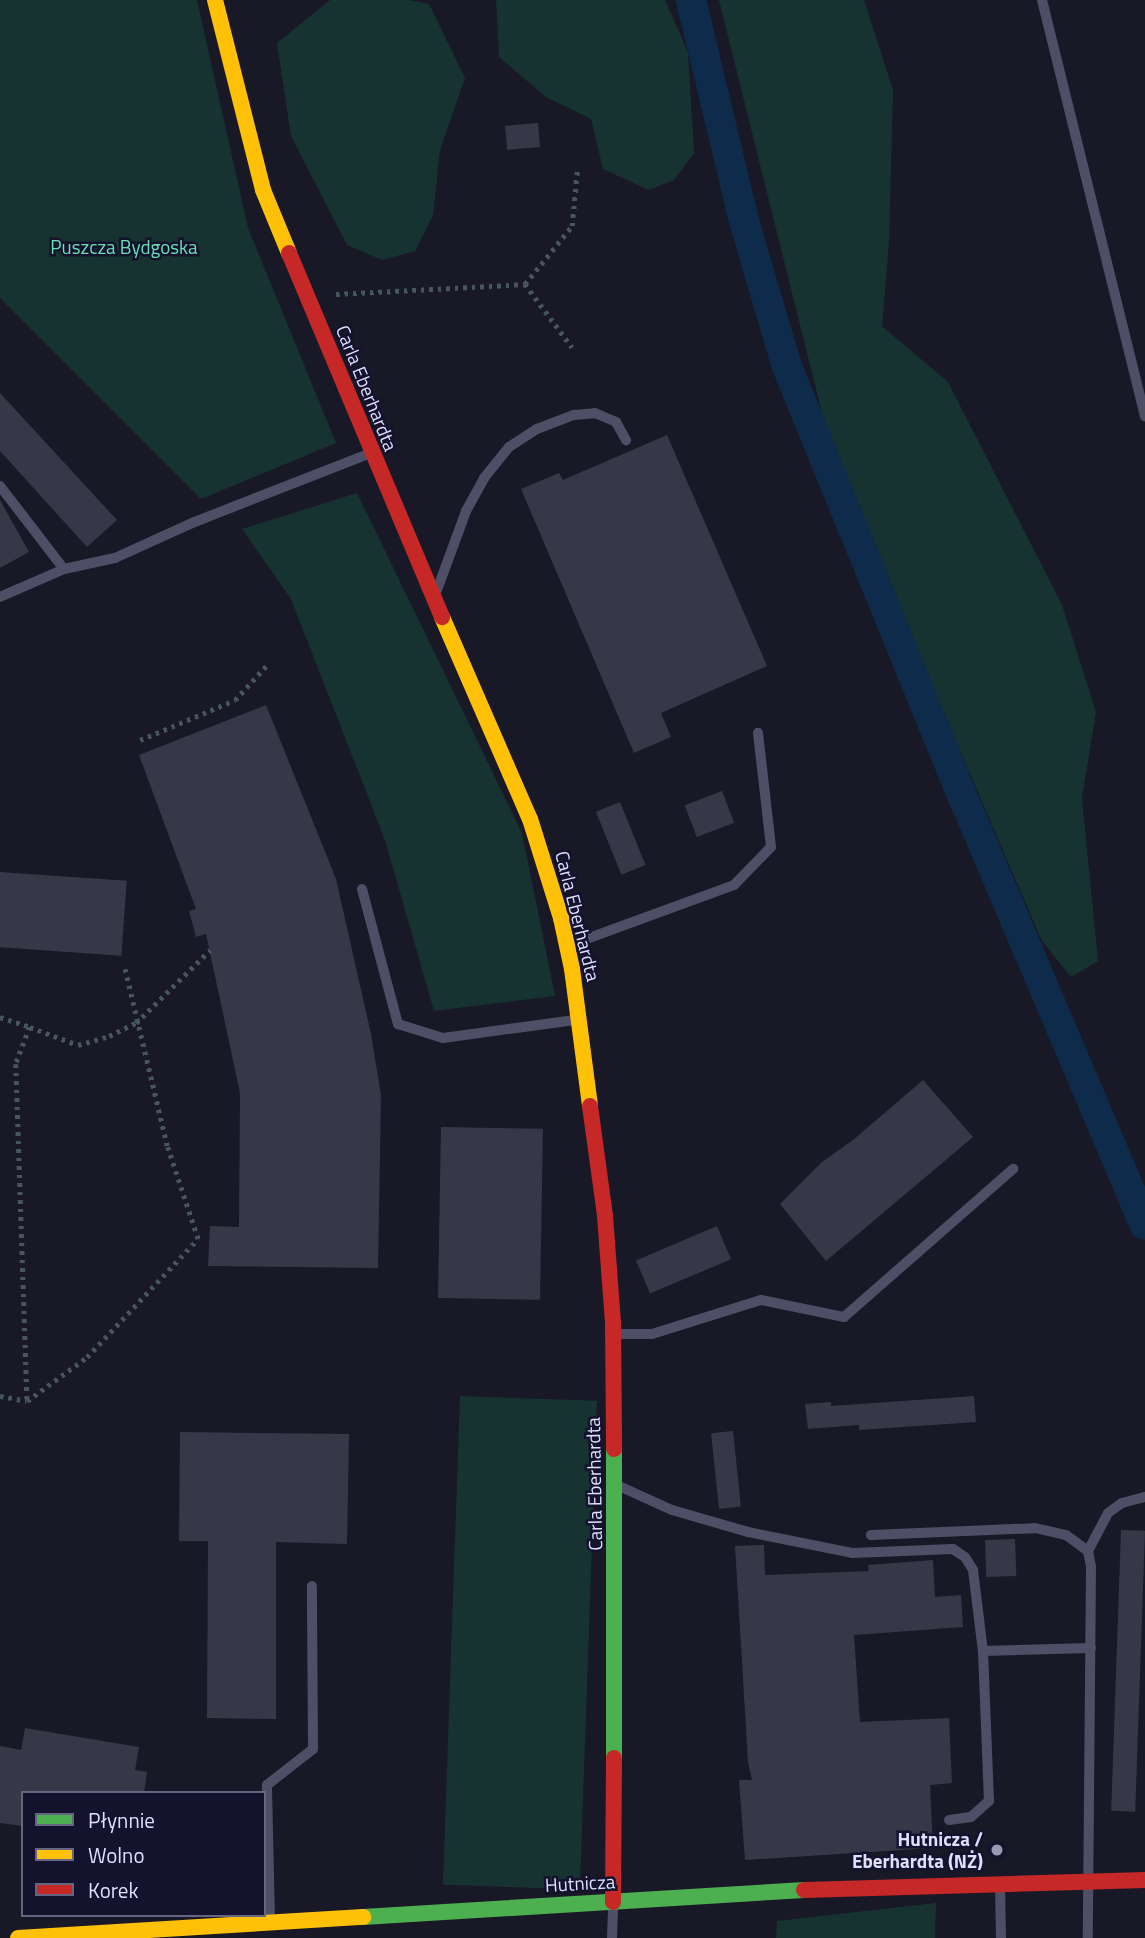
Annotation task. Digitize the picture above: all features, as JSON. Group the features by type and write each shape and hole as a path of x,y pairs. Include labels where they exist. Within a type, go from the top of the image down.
{"street":[{"name":"Carla Eberhardta","path":"215,0 263,190 370,453 530,819 567,946 581,1019 606,1216 613,1334 613,1902"},
{"name":"Hutnicza","path":"18,1938 270,1923 304,1925 613,1902 1000,1883 1145,1880"}],"lane":[{"path":"1042,0 1145,416"},
{"path":"434,599 466,511 484,478 509,447 537,429 574,415 595,413 616,422 626,440"},
{"path":"0,597 64,569 116,558 192,523 370,453"},
{"path":"0,485 64,569"},
{"path":"567,946 734,885 771,847 758,733"},
{"path":"362,888 398,1024 443,1038 581,1019"},
{"path":"613,1334 652,1334 761,1300 844,1317 1013,1169"},
{"path":"615,1484 672,1510 748,1532 852,1553 953,1549 965,1557 973,1570 983,1651 989,1801 971,1816 949,1821"},
{"path":"1088,1938 1091,1567 1088,1551 1108,1513 1122,1503 1145,1497"},
{"path":"872,1535 1035,1528 1066,1535 1088,1551"},
{"path":"270,1923 267,1785 313,1749 312,1586"},
{"path":"983,1651 1091,1648"},
{"path":"1000,1883 1001,1938"},
{"path":"612,1938 613,1902"}],"path":[{"path":"307,295 526,284 572,226 577,171"},
{"path":"526,284 572,347"},
{"path":"140,740 235,700 266,666"},
{"path":"0,1017 78,1045 109,1037 136,1023 210,950"},
{"path":"0,1396 27,1401 88,1357 198,1238 167,1146 124,966"},
{"path":"27,1401 16,1064 30,1027"}],"green space":[{"name":"Puszcza Bydgoska","path":"0,0 197,0 248,228 336,443 201,499 0,298"},
{"path":"330,0 408,0 429,4 465,78 440,150 433,215 415,251 382,260 347,245 291,136 277,43"},
{"path":"496,0 665,0 688,52 694,153 674,180 649,190 603,169 591,119 546,97 499,57"},
{"path":"719,0 864,0 893,90 889,242 882,326 948,382 1062,605 1096,712 1082,798 1098,961 1071,977 1042,941 832,453"},
{"path":"357,493 522,833 555,996 434,1011 385,840 291,599 242,529"},
{"path":"460,1396 597,1401 580,1889 443,1885"},
{"path":"936,1903 935,1938 776,1938 777,1921"}],"building":[{"path":"538,123 540,147 507,150 505,126"},
{"path":"0,393 117,520 87,547 0,451"},
{"path":"667,435 767,666 661,713 671,737 634,753 521,489 559,473 563,480"},
{"path":"0,500 29,552 0,568"},
{"path":"266,705 336,879 371,1034 381,1095 378,1268 208,1266 210,1226 239,1227 240,1093 206,934 196,937 189,911 196,909 139,755"},
{"path":"722,791 734,823 697,837 685,805"},
{"path":"620,802 645,865 621,875 596,812"},
{"path":"0,872 127,881 121,956 0,947"},
{"path":"923,1080 973,1137 826,1261 780,1204 822,1162 853,1140"},
{"path":"441,1127 543,1129 540,1300 438,1298"},
{"path":"717,1226 731,1259 650,1294 636,1260"},
{"path":"974,1396 976,1422 859,1430 859,1425 808,1429 805,1404 831,1402 831,1406"},
{"path":"733,1431 741,1507 719,1509 711,1433"},
{"path":"180,1432 349,1434 347,1544 276,1542 276,1719 207,1718 208,1541 179,1541"},
{"path":"1121,1530 1145,1531 1135,1812 1111,1811"},
{"path":"1015,1539 1016,1576 986,1577 985,1540"},
{"path":"764,1545 765,1575 869,1571 868,1565 933,1560 935,1597 961,1595 963,1627 854,1635 860,1722 949,1718 952,1783 930,1785 933,1848 745,1860 739,1780 752,1780 748,1762 735,1546"},
{"path":"25,1728 139,1747 135,1770 147,1772 144,1791 21,1791 21,1826 0,1823 0,1746 21,1750"}],"waterway":[{"path":"691,0 744,221 786,364 966,804 1145,1225"}],"traffic: fast":[{"path":"614,1449 614,1758"},
{"path":"363,1917 804,1890"}],"traffic: slow":[{"path":"215,0 263,190 289,253"},
{"path":"442,617 530,819 561,918 572,969 590,1106"},
{"path":"18,1938 363,1917"}],"traffic: jam":[{"path":"289,253 442,617"},
{"path":"590,1106 605,1216 613,1322 614,1449"},
{"path":"613,1902 614,1758"},
{"path":"804,1890 1145,1880"}],"place":[{"name":"Hutnicza / Eberhardta (NŻ)","path":"997,1850"}]}
